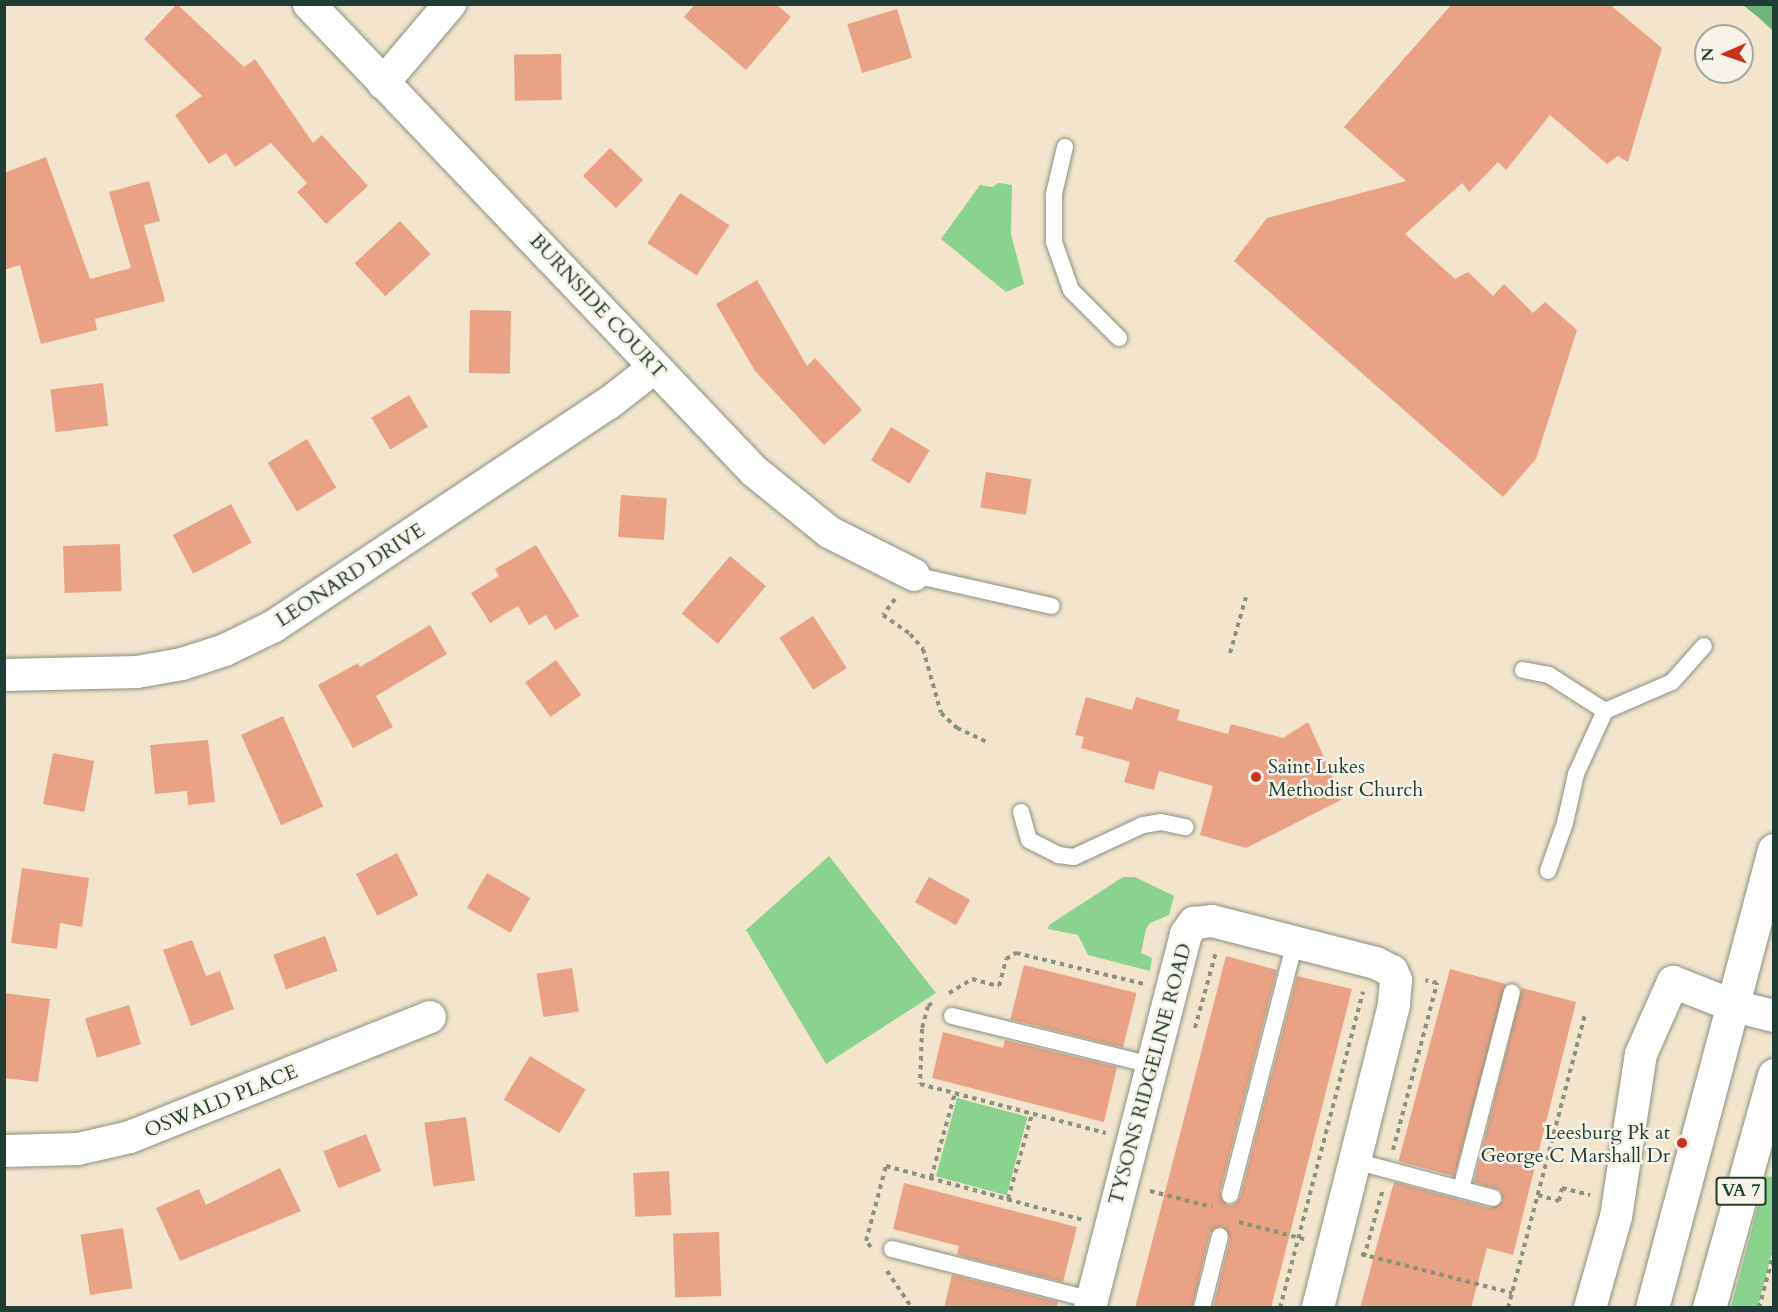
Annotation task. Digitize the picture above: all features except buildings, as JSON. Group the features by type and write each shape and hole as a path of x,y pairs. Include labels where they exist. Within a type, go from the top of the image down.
{"main road":[{"name":"VA 7","path":"1652,1308 1756,1012 1773,850"},
{"name":"VA 7","path":"1709,1308 1773,1075"}],"street":[{"name":"BURNSIDE COURT","path":"309,4 754,471 801,512 829,532 914,575"},
{"path":"383,83 450,4"},
{"name":"LEONARD DRIVE","path":"4,675 137,672 182,664 225,651 274,626 609,403 655,367"},
{"name":"TYSONS RIDGELINE ROAD","path":"1091,1304 1186,934 1194,923 1212,921 1376,963 1392,971 1396,993"},
{"path":"1590,1308 1616,1217 1641,1054 1673,982 1756,1012"},
{"path":"1318,1308 1396,993"},
{"name":"OSWALD PLACE","path":"4,1151 78,1149 130,1137 430,1017"}],"lane":[{"path":"1065,147 1054,194 1054,242 1071,290 1119,338"},
{"path":"914,575 1052,606"},
{"path":"1548,872 1565,823 1576,774 1605,711 1672,682 1704,646"},
{"path":"1523,670 1549,675 1605,711"},
{"path":"1022,812 1029,840 1058,855 1074,857 1143,825 1161,822 1185,826"},
{"path":"1230,1195 1295,942"},
{"path":"1461,1189 1512,992"},
{"path":"952,1016 1152,1065"},
{"path":"1355,1161 1493,1198"},
{"path":"1202,1308 1220,1236"},
{"path":"892,1249 1091,1304"}],"path":[{"path":"914,575 883,615 910,634 922,649 941,713 957,728 989,743"},
{"path":"1230,652 1246,597"},
{"path":"1193,1036 1217,947 1227,950"},
{"path":"1280,1308 1365,985 1396,993"},
{"path":"1508,1308 1585,1015"},
{"path":"931,1178 955,1093"},
{"path":"1008,1199 1032,1114"},
{"path":"873,1251 866,1241 886,1166 1086,1220"},
{"path":"1149,1203 1155,1181"},
{"path":"1333,1247 1512,1293"},
{"path":"1759,1308 1773,1252"},
{"path":"886,1270 912,1308"}],"green space":[{"path":"1743,5 1773,5 1773,31 1759,18"},
{"path":"999,183 1012,185 1011,234 1024,284 1006,292 941,239 980,185 992,187"},
{"path":"829,856 936,993 826,1064 746,930"},
{"path":"1123,877 1135,877 1174,896 1169,915 1150,923 1146,929 1141,953 1152,958 1150,971 1088,955 1078,935 1048,929 1049,925"},
{"path":"957,1098 1028,1117 1007,1195 936,1176"},
{"path":"1766,1176 1773,1177 1773,1248 1758,1307 1731,1307"}],"place":[{"name":"Saint Lukes Methodist Church","path":"1256,777"},
{"name":"Leesburg Pk at George C Marshall Dr","path":"1682,1143"}]}
